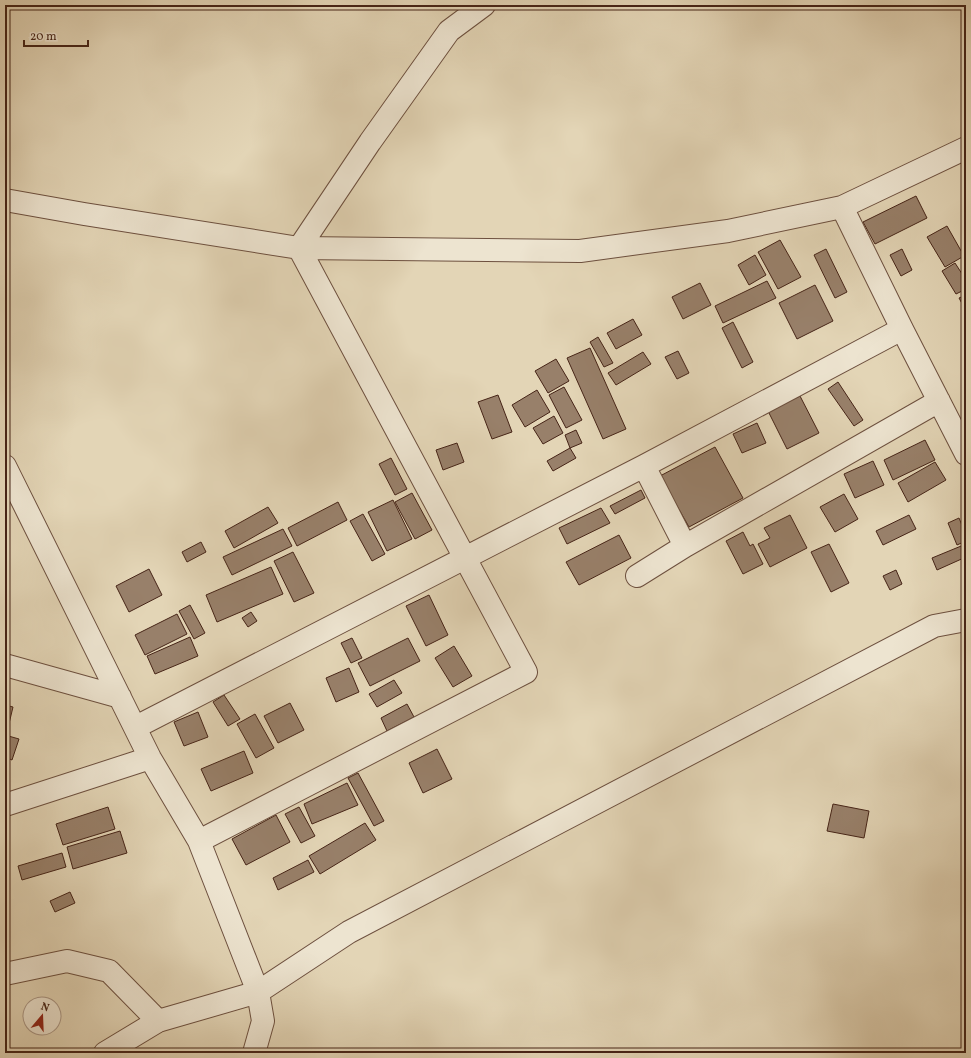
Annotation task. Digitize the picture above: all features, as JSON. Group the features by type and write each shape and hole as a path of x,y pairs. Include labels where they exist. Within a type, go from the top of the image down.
{"street":[{"path":"299,248 370,142 449,31 484,5"},
{"path":"5,200 299,248 580,251 728,231 842,207 966,148"},
{"path":"842,207 966,454"},
{"path":"199,841 526,672 299,248"},
{"path":"136,727 644,466 902,329"},
{"path":"637,576 685,546 939,401"},
{"path":"644,466 685,546"},
{"path":"7,472 136,727 150,758 199,841 258,992 263,1021 254,1053"},
{"path":"105,1053 158,1021 258,992 349,932 934,626 966,620"},
{"path":"5,665 120,697"},
{"path":"5,805 150,758"},
{"path":"5,974 67,961 109,971 158,1021"}],"building":[{"path":"916,196 927,218 875,244 863,222"},
{"path":"947,226 964,256 945,267 927,237"},
{"path":"780,240 801,277 778,289 758,252"},
{"path":"826,249 847,292 835,298 814,255"},
{"path":"902,249 912,270 901,276 890,255"},
{"path":"755,255 766,275 749,285 738,265"},
{"path":"955,263 966,280 966,289 956,294 942,271"},
{"path":"767,281 776,298 723,323 715,306"},
{"path":"700,283 711,305 683,319 672,297"},
{"path":"815,285 833,321 797,339 779,303"},
{"path":"966,295 966,311 959,298"},
{"path":"633,319 642,335 616,349 607,333"},
{"path":"733,322 753,362 742,368 722,328"},
{"path":"598,337 613,363 604,367 590,342"},
{"path":"590,348 626,429 603,439 567,358"},
{"path":"678,351 689,373 677,379 665,357"},
{"path":"643,352 651,364 616,385 608,373"},
{"path":"556,359 569,381 548,393 535,371"},
{"path":"838,382 863,420 854,426 828,389"},
{"path":"564,387 582,420 566,428 549,395"},
{"path":"537,390 550,412 525,427 512,405"},
{"path":"498,395 512,432 492,439 478,402"},
{"path":"800,396 819,433 787,449 768,411"},
{"path":"554,416 563,433 543,444 533,428"},
{"path":"757,423 766,443 742,453 733,434"},
{"path":"576,430 582,443 570,448 565,435"},
{"path":"925,440 935,460 893,480 884,460"},
{"path":"457,443 464,462 443,470 436,450"},
{"path":"715,447 743,498 689,527 660,476"},
{"path":"570,448 576,458 553,471 547,461"},
{"path":"391,458 407,489 395,495 379,464"},
{"path":"873,461 884,485 855,498 844,474"},
{"path":"935,462 946,480 908,502 898,483"},
{"path":"641,490 645,498 615,514 610,506"},
{"path":"412,493 432,530 415,539 395,502"},
{"path":"844,494 858,519 835,532 820,507"},
{"path":"393,500 412,539 387,551 368,512"},
{"path":"338,502 347,520 297,546 288,528"},
{"path":"268,507 278,523 234,548 225,531"},
{"path":"601,508 610,523 567,544 559,528"},
{"path":"363,514 385,554 372,561 350,521"},
{"path":"790,515 807,548 770,567 758,544 770,538 764,528"},
{"path":"909,515 916,529 883,545 876,531"},
{"path":"959,518 966,535 966,541 957,545 948,523"},
{"path":"283,529 292,546 232,575 223,557"},
{"path":"743,532 750,546 753,544 763,564 743,574 726,541"},
{"path":"619,535 631,558 579,585 566,562"},
{"path":"201,542 206,552 187,562 182,552"},
{"path":"829,544 849,583 831,592 811,552"},
{"path":"966,544 966,557 937,570 932,558"},
{"path":"293,552 314,593 294,602 274,561"},
{"path":"271,567 283,594 217,622 206,595"},
{"path":"149,569 162,595 129,612 116,586"},
{"path":"896,570 902,584 890,590 883,576"},
{"path":"429,595 448,635 426,646 406,606"},
{"path":"190,605 205,633 194,639 179,611"},
{"path":"251,612 257,621 248,627 242,618"},
{"path":"177,614 187,634 145,655 135,635"},
{"path":"190,637 198,656 155,674 147,656"},
{"path":"352,638 362,658 351,663 341,643"},
{"path":"408,638 420,661 370,686 358,663"},
{"path":"454,646 472,676 453,687 435,658"},
{"path":"349,668 359,692 336,702 326,678"},
{"path":"394,680 402,693 377,707 369,694"},
{"path":"224,695 240,719 228,726 213,702"},
{"path":"290,703 304,730 278,743 264,716"},
{"path":"407,704 414,717 387,731 381,718"},
{"path":"5,705 13,707 7,732 5,731"},
{"path":"198,712 208,737 184,746 174,722"},
{"path":"255,714 274,748 256,758 237,724"},
{"path":"5,735 19,739 12,760 5,757"},
{"path":"437,749 452,779 423,793 409,763"},
{"path":"244,751 253,773 211,791 201,769"},
{"path":"358,773 384,821 374,826 348,778"},
{"path":"347,783 358,805 312,824 304,804"},
{"path":"833,804 869,811 864,838 827,831"},
{"path":"108,807 115,829 63,845 56,824"},
{"path":"299,807 315,836 301,843 285,814"},
{"path":"276,815 290,842 246,865 232,839"},
{"path":"365,823 376,840 320,874 309,856"},
{"path":"120,831 127,853 73,869 67,847"},
{"path":"62,853 66,867 22,880 18,866"},
{"path":"308,860 314,872 278,890 273,878"},
{"path":"70,892 75,903 55,912 50,901"},
{"path":"5,895 9,908 5,909"}]}
